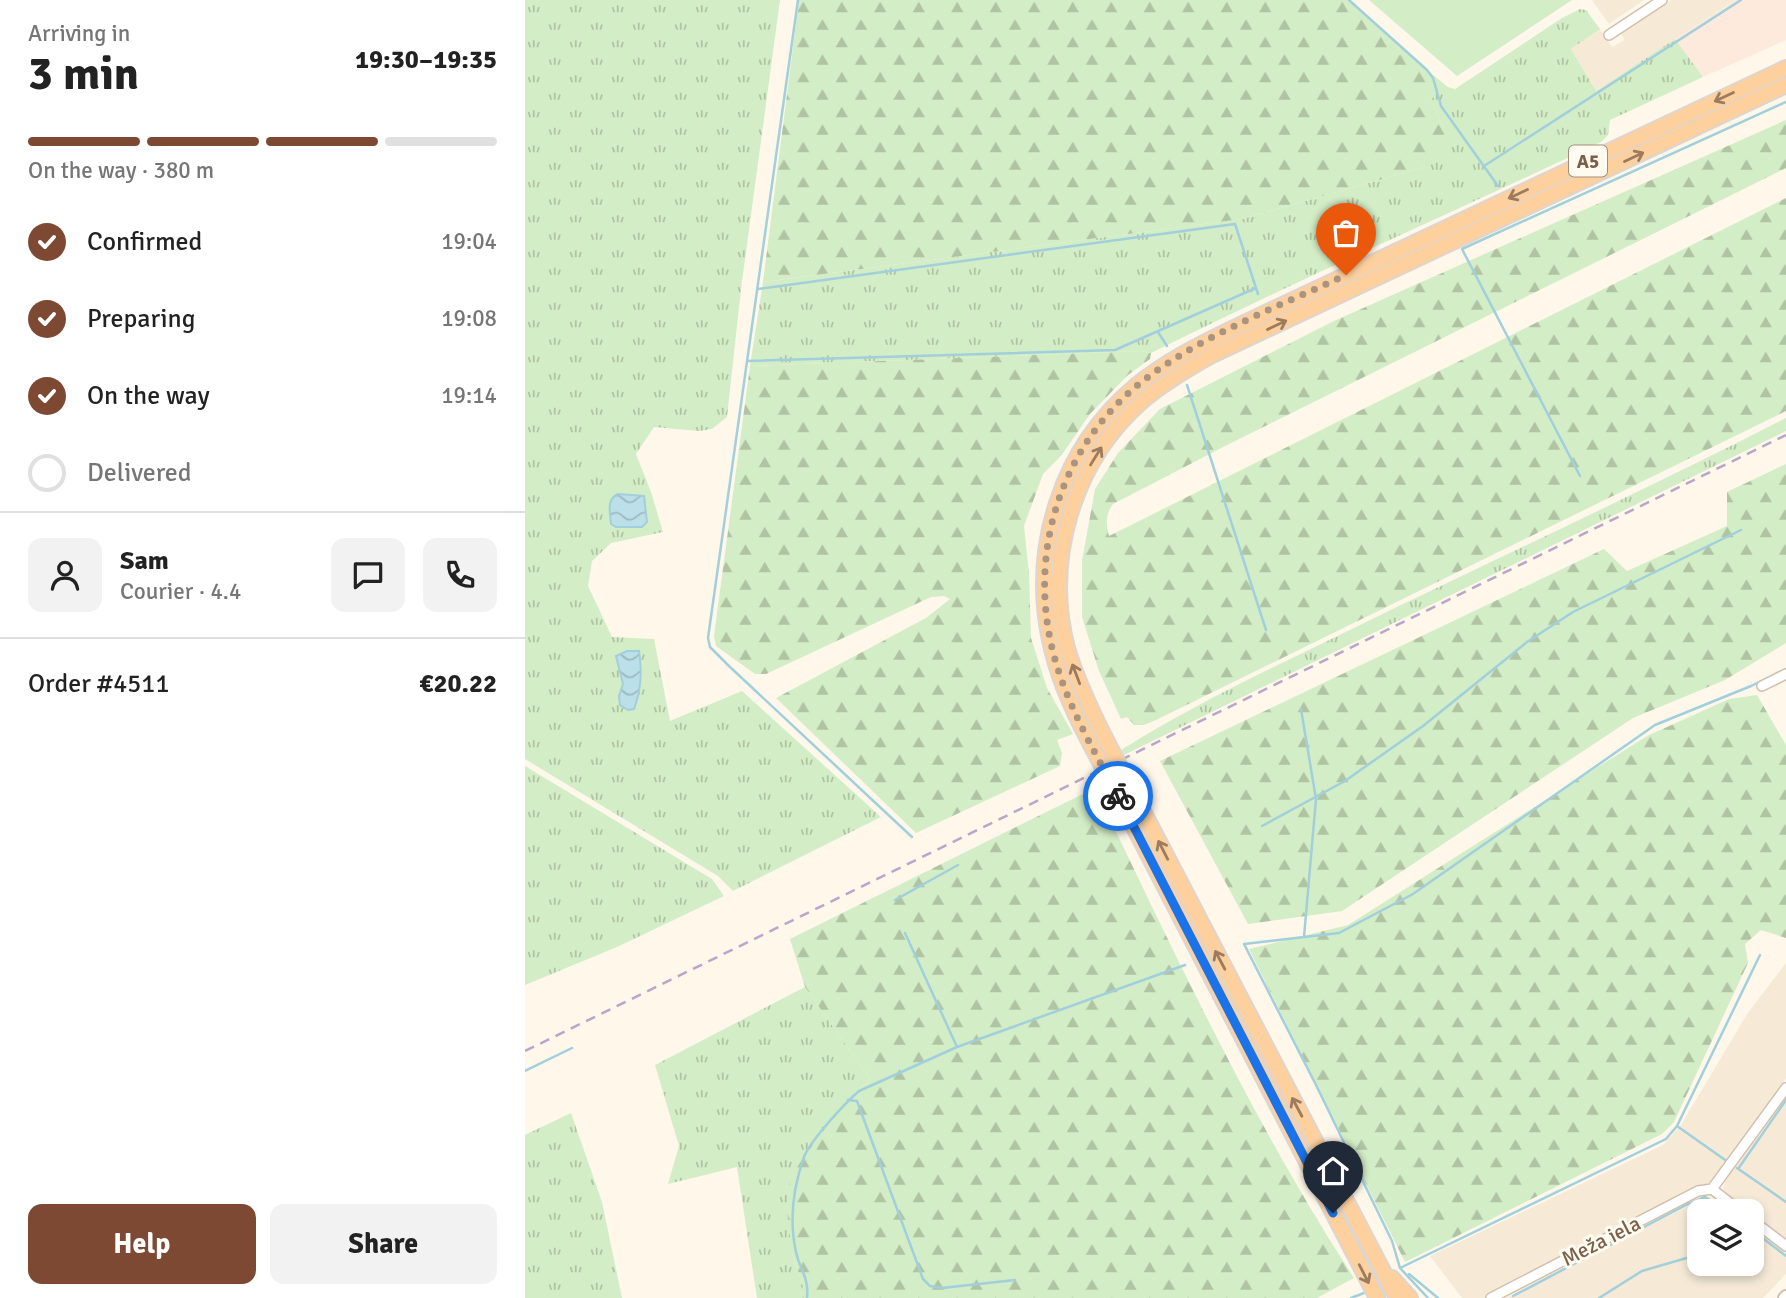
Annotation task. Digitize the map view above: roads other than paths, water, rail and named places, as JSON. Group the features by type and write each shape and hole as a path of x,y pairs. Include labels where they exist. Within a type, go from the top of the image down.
{"highway":[{"name":"A5","path":"1377,1298 1090,743 1062,683 1051,647 1045,611 1045,565 1052,519 1066,477 1085,442 1120,401 1147,377 1200,345 1786,68"},
{"name":"A5","path":"1397,1298 1104,736 1077,677 1067,647 1060,602 1061,560 1069,517 1086,472 1109,436 1140,403 1174,377 1212,355 1786,85"},
{"path":"1374,1255 1410,1298"}],"street":[{"path":"1609,35 1662,0"},
{"path":"1762,686 1786,674"},
{"path":"1724,1199 1711,1189 1786,1088"},
{"name":"Meža iela","path":"1491,1298 1698,1191 1711,1189"},
{"path":"1764,1229 1786,1246"}],"water":[{"path":"618,494 644,496 647,522 642,527 616,527 611,524 610,503"},
{"path":"627,651 639,651 640,666 636,702 634,709 628,710 620,705 619,696 623,684 616,656"}],"waterway":[{"path":"798,0 708,638 710,647 730,667 912,837"},
{"path":"1349,0 1427,70 1433,78 1441,106 1498,186"},
{"path":"1484,166 1741,0"},
{"path":"1580,476 1462,249 1786,102"},
{"path":"758,289 1235,224 1258,294"},
{"path":"748,361 1115,350 1256,288"},
{"path":"1158,332 1167,346"},
{"path":"1187,385 1266,630"},
{"path":"1262,826 1345,781 1423,726 1527,642 1573,612 1741,530"},
{"path":"1428,1298 1400,1268 1392,1241 1244,944 1339,933 1413,894 1655,725 1786,669"},
{"path":"1301,709 1316,799 1304,937"},
{"path":"895,900 958,865"},
{"path":"905,933 957,1047"},
{"path":"1400,1268 1666,1139 1677,1126 1760,955"},
{"path":"807,1298 807,1284 796,1252 793,1228 797,1180 804,1157 813,1142 859,1091 957,1047 1185,965"},
{"path":"525,1071 572,1048"},
{"path":"848,1100 857,1101 923,1279 930,1286 942,1288 1015,1280"},
{"path":"1738,1169 1786,1100"},
{"path":"1677,1126 1728,1162"},
{"path":"1737,1168 1786,1202"},
{"path":"1700,1199 1708,1199"},
{"path":"1513,1296 1687,1205"},
{"path":"1764,1239 1786,1256"},
{"path":"1599,1298 1642,1271 1687,1258"},
{"path":"1409,1274 1438,1298"},
{"path":"1351,1298 1364,1293"}],"railway":[{"path":"525,1051 1786,435"}]}
